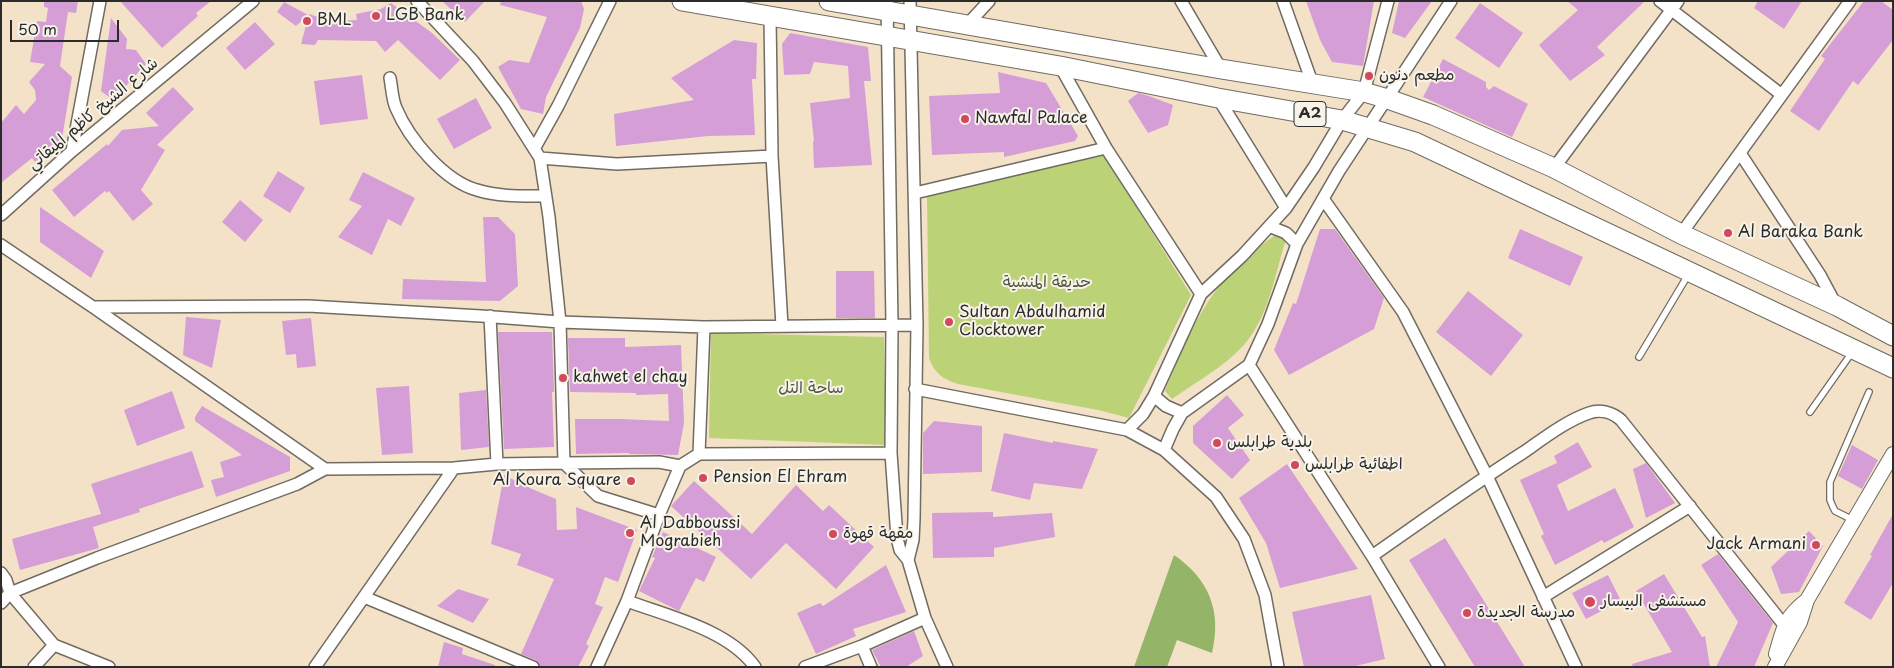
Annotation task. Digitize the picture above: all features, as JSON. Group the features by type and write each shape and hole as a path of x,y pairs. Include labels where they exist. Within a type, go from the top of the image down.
{"highway":[{"name":"A2","path":"682,1 1060,66 1370,127 1415,142 1893,368"},
{"name":"A2","path":"829,1 910,9 967,25 1313,85 1364,92 1388,99 1434,116 1554,168 1680,234 1837,306 1893,336"}],"street":[{"path":"72,151 100,1"},
{"name":"شارع الشيخ كاظم الميقاتي","path":"1,215 72,151 253,1"},
{"path":"417,1 473,61 505,103 537,154 549,218 560,322 564,463 598,496 659,515"},
{"path":"537,154 558,106 610,1"},
{"path":"967,25 989,1"},
{"path":"1181,1 1221,69"},
{"path":"1283,1 1313,85"},
{"path":"1127,430 1142,414 1154,396 1201,294 1286,208 1314,168 1342,120 1364,92 1388,1"},
{"path":"1164,450 1182,413 1248,365 1268,324 1297,244 1339,171 1370,127 1451,1"},
{"path":"1660,1 1675,6 1782,95"},
{"path":"1680,234 1850,1"},
{"path":"1554,168 1675,6"},
{"path":"887,7 892,325 891,453 897,538 900,550 908,560 925,618 947,667"},
{"path":"908,560 913,540 914,519 917,326 910,9"},
{"path":"770,17 772,156 782,326"},
{"path":"1060,66 1106,148 1201,294"},
{"path":"390,78 395,106 406,128 425,153 448,174 476,190 501,195 545,196"},
{"path":"1218,98 1286,208"},
{"path":"915,193 1106,148"},
{"path":"1740,153 1820,276 1837,306"},
{"path":"537,154 617,164 772,156"},
{"path":"1324,200 1403,312 1487,476 1576,667"},
{"path":"1270,226 1286,232 1297,244"},
{"path":"1,245 325,469"},
{"path":"93,307 308,306 490,316 560,322 704,327 917,326"},
{"path":"490,316 497,464"},
{"path":"699,454 704,327"},
{"path":"1248,365 1372,556 1439,667"},
{"path":"915,389 1127,430 1164,450 1216,497 1244,539 1265,595 1278,667"},
{"path":"1154,396 1166,406 1182,413"},
{"path":"1372,556 1487,476 1568,424 1590,412 1602,411 1615,415 1621,420 1784,625"},
{"path":"597,667 628,601 659,515 680,466 699,454 891,453"},
{"path":"1774,667 1800,622 1807,600 1893,454"},
{"path":"1,603 10,593 97,558 297,484 325,469 454,468 497,464 659,462 680,466"},
{"path":"315,667 454,468"},
{"path":"1543,596 1690,506"},
{"path":"1,573 6,580 10,593 54,645 110,667"},
{"path":"364,597 533,667"},
{"path":"1774,667 1784,625 1790,614 1807,600"},
{"path":"628,601 709,631 742,651 755,667"},
{"path":"805,667 862,646 925,618"},
{"path":"34,667 54,645"},
{"path":"862,646 871,667"}],"lane":[{"path":"1639,357 1690,271"},
{"path":"1810,412 1854,349"},
{"path":"1854,520 1836,512 1830,500 1830,482 1869,392"}],"green space":[{"name":"حديقة المنشية","path":"1102,152 1191,295 1129,418 1098,410 958,384 944,378 934,368 929,358 927,193"},
{"path":"1279,233 1286,239 1270,295 1252,335 1227,361 1172,399 1165,391 1186,343 1208,302 1221,283 1237,266 1256,249"},
{"name":"ساحة التل","path":"711,333 884,337 886,445 709,438"},
{"path":"1174,555 1196,575 1210,597 1215,623 1212,653 1177,640 1167,667 1134,667"}],"building":[{"path":"44,1 78,1 76,13 68,12 60,66 72,77 62,139 35,162 32,158 1,183 1,123 16,105 24,114 36,100 35,90 29,82 45,64 30,62 37,21 46,22 48,8 44,7"},
{"path":"120,1 211,1 196,13 198,16 162,48"},
{"path":"442,1 485,1 465,22"},
{"path":"501,1 581,1 584,9 580,28 546,97 543,114 521,109 498,67 509,60 529,63 547,17 500,5"},
{"path":"1306,1 1374,1 1363,66 1332,62 1320,40"},
{"path":"1399,1 1432,1 1405,38 1392,33"},
{"path":"1567,1 1645,1 1597,47 1605,55 1570,81 1539,45 1578,10"},
{"path":"1758,1 1802,1 1784,29 1754,8"},
{"path":"1864,1 1881,1 1893,10 1893,40 1858,85 1853,81 1819,131 1790,111 1825,59 1821,56"},
{"path":"284,2 308,15 296,26 277,12"},
{"path":"391,3 432,33 460,60 440,80 398,40 385,52 376,41 318,40 315,45 301,44 309,14 321,18 320,22 357,20 356,14 381,9"},
{"path":"1480,3 1523,33 1499,68 1455,38"},
{"path":"111,18 127,39 126,49 136,50 146,64 113,100 101,91"},
{"path":"255,22 275,44 245,70 226,48"},
{"path":"790,33 868,47 871,81 864,81 872,165 814,168 814,141 810,103 850,98 848,66 814,62 810,74 784,75 782,44"},
{"path":"734,40 757,43 756,79 752,79 755,135 708,136 616,146 614,114 694,100 671,78"},
{"path":"1443,59 1486,82 1486,87 1489,90 1494,86 1528,104 1512,137 1423,97"},
{"path":"998,72 1046,83 1078,136 1075,141 1004,157 1004,152 932,155 929,96 1000,93"},
{"path":"362,75 368,119 320,125 314,81"},
{"path":"173,87 194,109 157,145 165,150 141,190 153,204 133,221 109,191 107,193 105,191 74,217 52,190 107,144 108,146 122,130 159,126 146,113"},
{"path":"1138,93 1173,105 1168,125 1148,133 1128,101"},
{"path":"476,98 492,128 454,149 437,119"},
{"path":"278,171 305,188 290,213 263,196"},
{"path":"363,172 415,198 401,226 388,219 372,255 338,237 362,206 349,200"},
{"path":"240,200 263,220 245,242 222,222"},
{"path":"40,207 104,251 91,278 40,242"},
{"path":"483,217 498,217 515,234 518,286 500,301 402,299 403,279 486,282"},
{"path":"1320,229 1335,229 1384,298 1374,329 1289,375 1274,350 1293,303 1296,304"},
{"path":"1520,229 1583,257 1570,286 1508,258"},
{"path":"836,271 874,271 875,318 836,318"},
{"path":"1468,291 1523,335 1491,376 1436,332"},
{"path":"186,317 221,320 212,368 183,355"},
{"path":"311,318 316,366 297,368 296,354 286,355 282,321"},
{"path":"498,332 552,332 554,447 504,449"},
{"path":"568,338 625,338 625,347 681,345 684,423 678,455 629,453 576,454 575,419 669,421 668,394 636,395 636,393 570,392"},
{"path":"409,386 413,453 382,455 376,388"},
{"path":"486,390 489,447 461,450 459,393"},
{"path":"172,391 185,428 137,446 124,410"},
{"path":"1227,395 1244,415 1228,428 1250,460 1232,479 1193,443 1193,426"},
{"path":"202,406 290,457 290,471 216,497 211,480 224,477 220,462 242,455 195,421 195,417"},
{"path":"934,421 982,426 982,472 923,474 923,433"},
{"path":"1004,433 1053,443 1053,441 1098,449 1082,489 1034,483 1030,500 991,491"},
{"path":"1578,442 1592,467 1557,485 1568,511 1615,488 1634,527 1604,543 1602,540 1555,565 1541,536 1544,534 1520,480 1557,463 1554,456"},
{"path":"1852,445 1878,460 1862,489 1838,476"},
{"path":"192,451 204,487 139,509 140,512 93,527 99,548 20,570 12,539 101,514 91,484"},
{"path":"1646,463 1675,503 1646,518 1633,469"},
{"path":"1287,464 1358,569 1280,588 1266,543 1239,498"},
{"path":"504,475 556,499 557,530 577,529 576,507 637,530 618,582 605,577 595,604 603,607 586,644 589,646 578,667 540,667 536,660 521,654 554,579 517,565 521,554 491,544"},
{"path":"694,481 752,534 796,485 823,511 829,505 874,547 836,589 786,543 751,579 671,506"},
{"path":"993,512 993,517 1052,513 1055,537 994,548 994,557 933,558 932,513"},
{"path":"1893,514 1893,583 1871,620 1844,603 1872,556 1870,555"},
{"path":"1809,531 1823,546 1799,592 1781,594 1771,567"},
{"path":"663,532 716,557 704,582 696,578 679,611 639,591 655,558 652,557"},
{"name":"مدرسة الجديدة","path":"1445,538 1525,667 1475,667 1409,560"},
{"path":"1718,554 1773,623 1754,667 1716,667 1738,622 1701,565"},
{"path":"886,565 906,612 853,629 856,636 816,654 797,613 820,603 823,606"},
{"path":"1664,574 1702,637 1705,636 1710,667 1633,667 1632,664 1672,652 1636,591"},
{"path":"1608,575 1621,601 1586,619 1572,593"},
{"path":"458,589 489,599 473,623 437,606"},
{"path":"1371,595 1385,659 1351,667 1304,667 1292,612"},
{"path":"914,631 923,656 906,667 881,667 872,650"},
{"path":"444,642 463,648 462,654 495,665 495,667 438,667"}],"place":[{"name":"LGB Bank","path":"376,16"},
{"name":"BML","path":"307,21"},
{"name":"مطعم دنون","path":"1369,76"},
{"name":"Nawfal Palace","path":"965,119"},
{"name":"Al Baraka Bank","path":"1728,233"},
{"name":"Sultan Abdulhamid Clocktower","path":"949,322"},
{"name":"kahwet el chay","path":"563,378"},
{"name":"بلدية طرابلس","path":"1217,443"},
{"name":"اطفائية طرابلس","path":"1295,465"},
{"name":"Pension El Ehram","path":"703,478"},
{"name":"Al Koura Square","path":"631,481"},
{"name":"Al Dabboussi Mograbieh","path":"630,533"},
{"name":"مقهة قهوة","path":"833,534"},
{"name":"Jack Armani","path":"1816,545"},
{"name":"مستشفی البيسار","path":"1590,602"},
{"name":"مدرسة الجديدة","path":"1467,613"}]}
